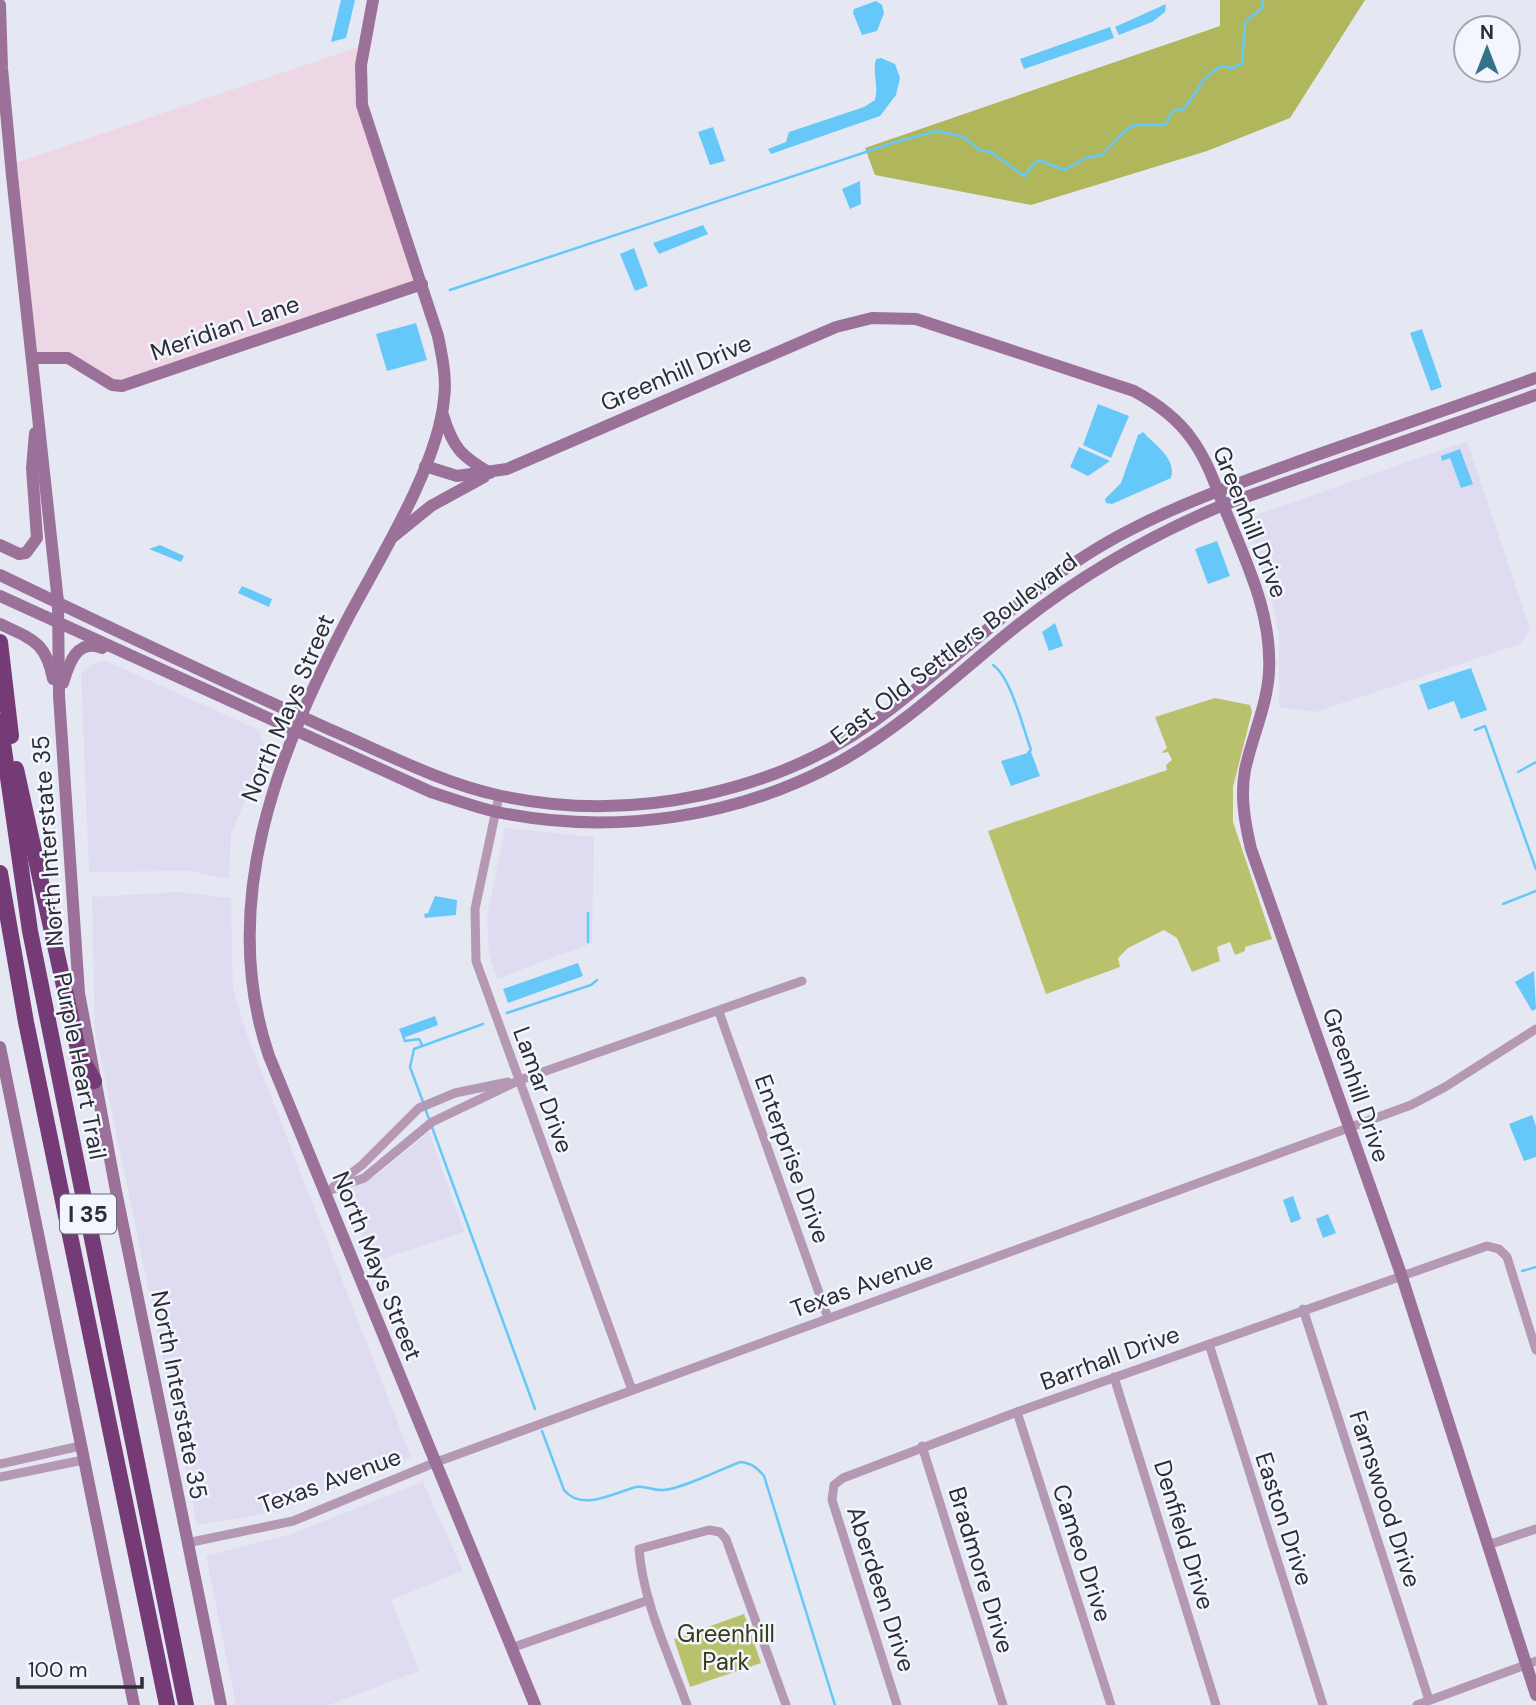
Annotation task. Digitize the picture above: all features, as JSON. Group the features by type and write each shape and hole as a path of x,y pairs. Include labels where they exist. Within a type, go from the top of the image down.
{"highway":[{"path":"0,642 20,791 79,1054 94,1081"},
{"name":"Purple Heart Trail","path":"0,722 30,931 186,1705"},
{"name":"Purple Heart Trail","path":"0,873 26,1022 167,1705"}],"main road":[{"name":"North Mays Street","path":"373,0 361,65 362,105 422,284 443,360 442,411 437,436 425,467 348,618 302,717 273,789 257,846 251,890 249,963 254,999 269,1056 535,1705"},
{"name":"North Interstate 35","path":"0,5 3,81 58,603 59,696 79,993 94,1081 221,1705"},
{"path":"417,269 404,289 425,299"},
{"name":"Meridian Lane","path":"32,358 68,358 112,385 122,386 422,284"},
{"name":"Greenhill Drive","path":"425,467 457,475 490,473 836,327 872,318 895,317 930,323 1146,398 1170,415 1190,436 1206,460 1261,601 1269,641 1266,695 1245,772 1242,799 1246,827 1401,1274 1488,1545 1531,1663 1536,1695"},
{"name":"Meridian Lane","path":"30,344 37,353 46,357"},
{"name":"East Old Settlers Boulevard","path":"0,575 302,717 434,775 499,796 570,805 644,804 724,790 789,768 859,733 893,708 1004,614 1086,556 1126,532 1218,491 1536,378"},
{"name":"East Old Settlers Boulevard","path":"0,596 295,733 431,792 496,811 550,820 605,823 703,812 775,791 841,761 902,720 1017,626 1083,578 1177,524 1223,505 1536,395"},
{"path":"0,545 19,554 26,554 37,538 33,468 37,401"},
{"path":"442,411 450,436 463,457 490,473"},
{"path":"389,540 431,506 490,473"},
{"path":"0,624 26,636 45,651 59,696"},
{"path":"59,696 69,663 79,649 97,646 143,662"},
{"path":"0,1047 134,1705"}],"street":[{"name":"Lamar Drive","path":"499,796 475,909 474,946 480,971 632,1390"},
{"path":"325,1192 364,1178 432,1122 520,1080 802,981"},
{"name":"Enterprise Drive","path":"719,1012 828,1318"},
{"name":"Texas Avenue","path":"187,1543 293,1521 434,1463 1411,1105 1446,1087 1536,1029"},
{"path":"325,1192 362,1165 419,1108 455,1093 520,1080"},
{"name":"Barrhall Drive","path":"834,1485 844,1478 922,1446 1486,1246 1499,1249 1507,1256 1536,1350"},
{"name":"Farnswood Drive","path":"1303,1309 1429,1700"},
{"name":"Easton Drive","path":"1209,1344 1323,1705"},
{"name":"Denfield Drive","path":"1114,1377 1216,1705"},
{"name":"Cameo Drive","path":"1017,1412 1111,1705"},
{"path":"0,1464 80,1446"},
{"name":"Bradmore Drive","path":"922,1446 1003,1705"},
{"path":"26,1458 28,1471"},
{"path":"0,1477 83,1460"},
{"name":"Aberdeen Drive","path":"834,1485 832,1500 897,1705"},
{"path":"1488,1545 1536,1529"},
{"path":"687,1705 640,1571 639,1549 709,1530 720,1532 726,1539 786,1705"},
{"path":"511,1648 649,1600"},
{"path":"1417,1705 1531,1663"}],"shaded area":[{"path":"361,46 356,69 358,108 417,283 118,384 68,356 36,355 15,163"},
{"path":"1467,441 1530,629 1520,644 1315,712 1279,707 1279,635 1271,597 1245,519"},
{"path":"104,660 259,730 266,750 231,834 229,879 189,871 89,872 81,674 92,664"},
{"path":"505,828 594,837 592,943 497,979 489,955 487,917"},
{"path":"178,892 231,898 233,988 246,1032 411,1457 281,1511 197,1525 95,1030 92,897"},
{"path":"429,1132 464,1232 373,1262 345,1193 377,1175"},
{"path":"423,1482 463,1571 391,1600 419,1671 329,1705 236,1705 206,1556 289,1535"}],"green space":[{"path":"1220,0 1365,0 1290,118 1207,151 1031,205 875,175 865,148 1220,26"},
{"path":"1215,698 1250,705 1252,712 1233,787 1233,822 1272,939 1245,947 1245,951 1235,955 1230,942 1217,947 1220,961 1192,972 1177,938 1164,930 1128,948 1118,958 1120,967 1046,994 988,831 1167,770 1166,765 1172,760 1168,752 1161,753 1167,748 1155,717"},
{"name":"Greenhill Park","path":"744,1614 761,1663 690,1687 674,1639"}],"water":[{"path":"341,0 355,0 346,38 331,42"},
{"path":"876,1 882,5 884,13 877,31 862,35 853,13 854,9"},
{"path":"1166,4 1165,12 1152,22 1119,35 1115,27"},
{"path":"1110,27 1114,38 1024,69 1020,59"},
{"path":"881,58 895,64 900,78 896,95 880,116 771,154 768,149 786,142 789,132 864,107 875,100 875,64 876,59"},
{"path":"713,127 725,161 710,165 698,132"},
{"path":"860,181 861,204 850,209 842,189"},
{"path":"703,225 708,234 659,254 653,243"},
{"path":"634,248 648,286 635,291 620,254"},
{"path":"416,323 427,360 387,371 376,334"},
{"path":"1422,329 1442,387 1431,391 1410,333"},
{"path":"1098,404 1129,416 1111,458 1083,445"},
{"path":"1143,432 1168,459 1171,478 1112,504 1106,503 1105,499 1121,483 1138,435"},
{"path":"1079,447 1110,461 1088,476 1070,467"},
{"path":"1460,449 1473,484 1461,488 1450,458 1442,461 1441,456"},
{"path":"1217,541 1230,576 1208,584 1195,549"},
{"path":"160,545 184,556 181,562 149,549"},
{"path":"242,586 272,599 269,607 238,593"},
{"path":"1055,623 1063,646 1049,651 1042,632"},
{"path":"1471,668 1487,710 1461,719 1454,701 1428,710 1419,685"},
{"path":"1031,752 1040,776 1011,786 1001,761"},
{"path":"435,896 457,900 456,915 425,918 424,914 428,913"},
{"path":"578,963 583,976 508,1003 503,989"},
{"path":"1534,971 1536,1009 1532,1011 1515,982"},
{"path":"435,1016 438,1025 403,1038 399,1029"},
{"path":"1532,1115 1536,1126 1536,1157 1524,1161 1509,1124"},
{"path":"1293,1196 1301,1219 1291,1223 1283,1200"},
{"path":"1328,1214 1336,1233 1323,1238 1316,1219"}],"waterway":[{"path":"450,290 896,142 937,131 964,137 979,150 991,152 1024,176 1034,163 1041,161 1064,170 1086,158 1102,155 1127,129 1136,125 1165,125 1173,111 1184,109 1206,77 1221,66 1231,68 1242,64 1245,22 1262,8 1263,0"},
{"path":"993,665 1005,680 1016,704 1031,750 1028,753"},
{"path":"1475,730 1485,726 1536,869"},
{"path":"1518,772 1536,762"},
{"path":"1503,904 1536,891"},
{"path":"588,913 588,942"},
{"path":"507,1013 591,985 597,980"},
{"path":"423,1102 410,1067 414,1049 483,1024"},
{"path":"403,1036 405,1041 419,1039 422,1045"},
{"path":"425,1108 535,1409"},
{"path":"1522,1271 1536,1267"},
{"path":"542,1431 564,1490 580,1500 598,1499 636,1487 670,1489 740,1462 759,1471 764,1476 835,1705"}]}
